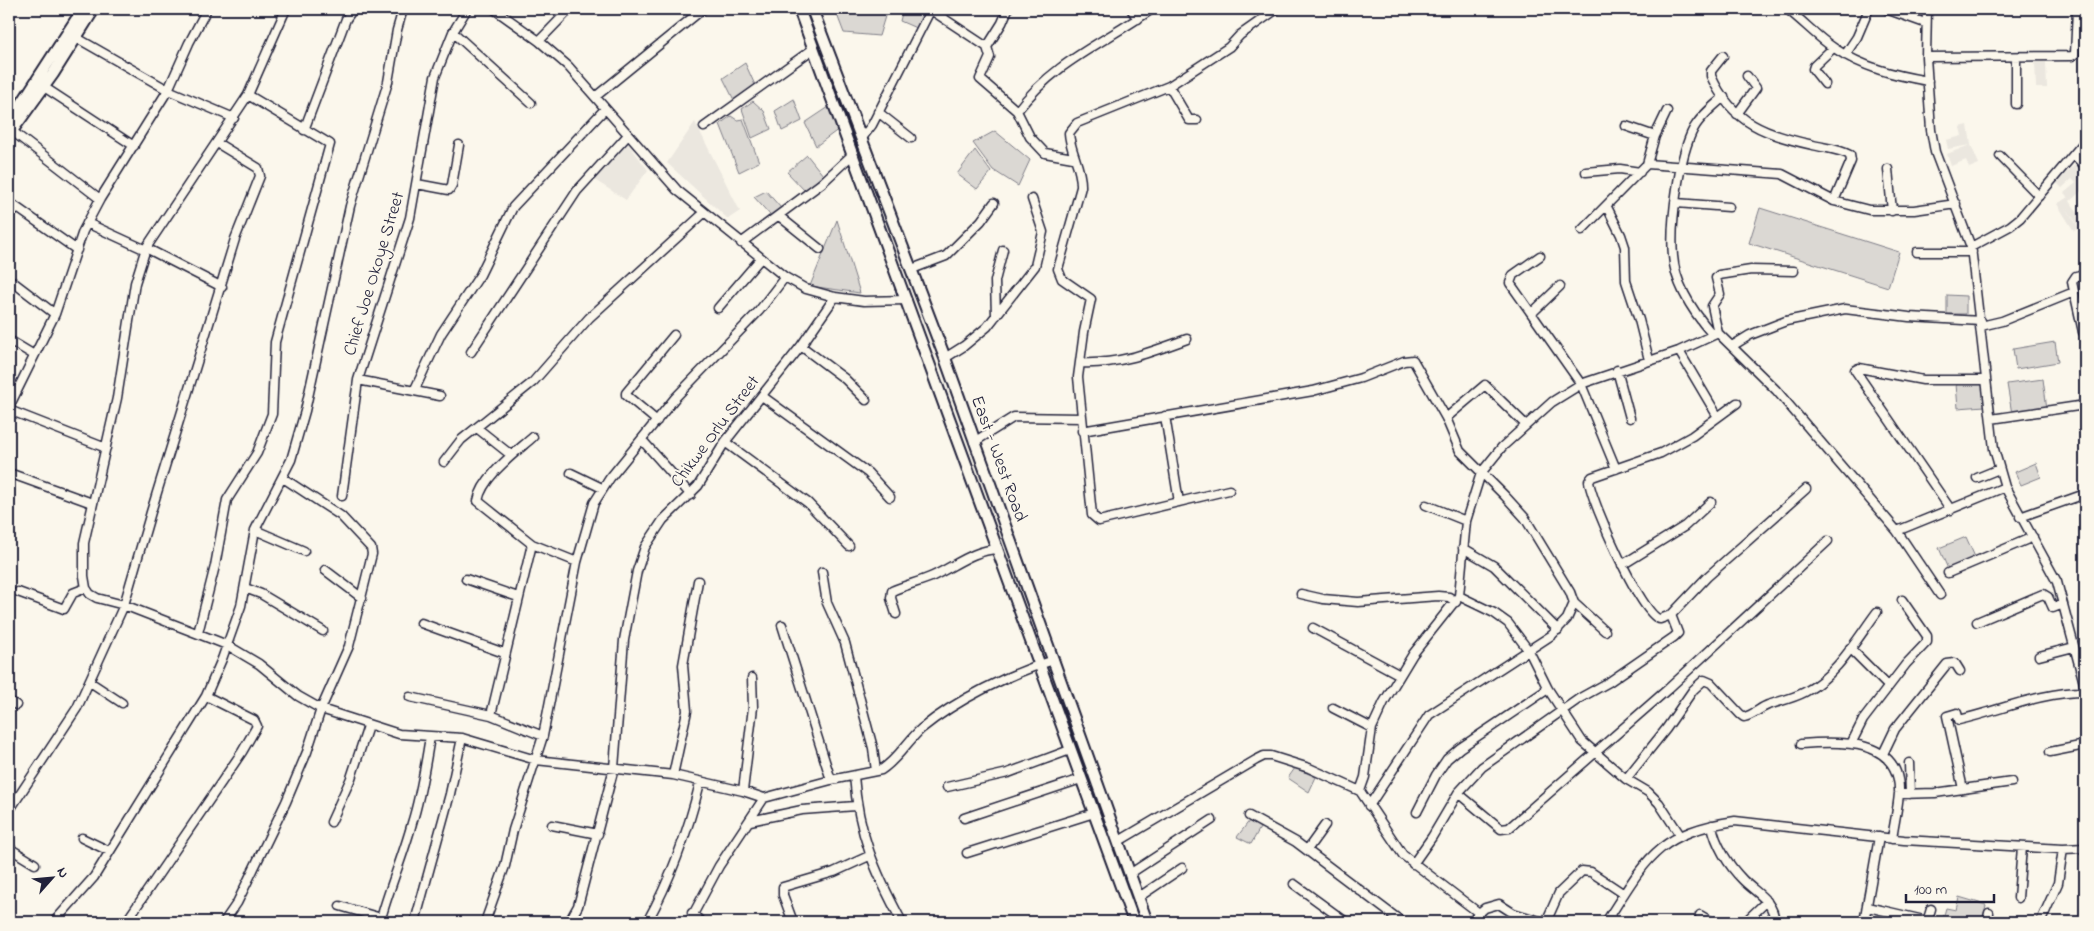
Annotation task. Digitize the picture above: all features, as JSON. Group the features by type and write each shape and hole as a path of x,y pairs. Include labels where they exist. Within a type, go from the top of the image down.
{"main road":[{"path":"10,130 84,9"},
{"path":"10,130 44,87 94,9"},
{"name":"East - West Road","path":"799,9 1134,922"},
{"name":"East - West Road","path":"812,9 945,358 1147,922"}],"street":[{"path":"106,448 9,408 55,314 87,223 168,90 188,43 207,9"},
{"path":"286,9 248,95 146,249 135,283 118,398 84,543 86,588 97,598 124,605 228,645 259,664 298,696 321,709 368,726 399,734 462,738 536,760 674,775 700,783 743,791 764,798 831,780 876,771 888,766 910,739 944,713 1025,669 1054,660"},
{"path":"304,130 346,19 353,9"},
{"path":"54,922 94,877 206,696 228,645 245,588 247,561 254,530 291,460 305,412 350,206 388,82 397,30 403,9"},
{"name":"Chief Joe Okoye Street","path":"342,496 358,380 410,218 435,77 453,32 467,9"},
{"path":"494,9 504,12 568,66 677,190 785,277 806,289 835,297 864,301 907,300"},
{"path":"539,42 570,9"},
{"path":"595,97 703,9"},
{"path":"862,138 878,112 931,9 988,47"},
{"path":"1008,9 988,47 990,56 980,79 1017,111 1030,137 1045,153 1073,158"},
{"path":"1131,9 1138,19"},
{"path":"1017,111 1043,81 1060,66 1122,31 1152,9"},
{"path":"1229,490 1099,521 1092,515 1078,377 1091,299 1062,279 1058,269 1081,187 1082,176 1073,158 1069,133 1077,123 1145,98 1169,86 1229,47 1240,35 1276,9"},
{"path":"1787,9 1833,48 1869,68 1892,75 1928,81"},
{"path":"1845,55 1857,37 1869,9"},
{"path":"1886,9 1925,23"},
{"path":"1927,9 1925,23 1926,57 1931,130 1936,152 1971,250 1986,380 1999,469 2005,487 2020,518 2057,582 2085,687"},
{"path":"1926,57 2075,55 2077,9"},
{"path":"453,32 531,103"},
{"path":"77,38 168,90 234,118"},
{"path":"1825,84 1814,66 1833,48"},
{"path":"704,127 814,49"},
{"path":"1723,56 1712,71 1711,76 1737,114 1756,129 1850,155 1852,161 1834,201"},
{"path":"2016,57 2016,104"},
{"path":"1737,114 1756,88 1747,76"},
{"path":"1169,86 1189,120 1197,120"},
{"path":"44,87 134,146"},
{"path":"198,633 213,576 227,500 257,453 272,414 275,342 330,144 248,95"},
{"path":"1724,97 1695,126 1688,142 1676,202 1672,257 1679,280 1694,312 1715,333 1732,346 1776,390 1896,532 1940,596"},
{"path":"414,391 441,334 480,275 513,207 605,109"},
{"path":"1582,230 1607,207 1647,164 1655,136 1667,111"},
{"path":"878,112 911,138"},
{"path":"1626,126 1655,136"},
{"path":"10,130 100,199"},
{"path":"472,352 577,191 628,135"},
{"path":"1917,252 1971,250 2010,226 2039,196 2085,141"},
{"path":"9,811 78,708 124,605 235,240 261,172 218,143"},
{"path":"417,184 448,190 452,185 459,145"},
{"path":"741,243 822,182 853,154"},
{"path":"2074,154 2085,166"},
{"path":"2000,156 2039,196"},
{"path":"1647,164 1782,174 1834,201 1856,208 1892,211 1956,204"},
{"path":"1586,172 1620,169 1640,172"},
{"path":"1888,169 1892,211"},
{"path":"945,358 977,337 1035,266 1043,232 1032,199"},
{"path":"9,202 77,250"},
{"path":"1676,202 1729,207"},
{"path":"912,269 946,256 981,221 994,203"},
{"path":"1607,207 1621,234 1625,247 1626,281 1639,320 1649,360"},
{"path":"444,462 461,440 533,382 588,318 704,213"},
{"path":"779,216 820,248"},
{"path":"87,223 146,249 222,287"},
{"path":"996,316 995,282 1003,250"},
{"path":"1540,256 1510,279 1515,292 1532,313 1581,384 1616,469"},
{"path":"718,308 761,258"},
{"path":"1715,333 1712,306 1719,298 1716,278 1719,275 1751,270 1794,271"},
{"path":"2083,332 2073,279 2085,274"},
{"path":"485,922 505,866 513,830 543,736 577,562 587,521 602,488 675,398 759,311 785,277"},
{"path":"9,279 55,314"},
{"path":"1532,313 1560,286"},
{"path":"1732,346 1750,335 1786,321 1845,309 1981,324 2002,321 2074,292"},
{"name":"Chikwe Orlu Street","path":"569,922 578,906 614,768 624,640 637,571 645,547 655,531 691,495 725,442 801,346 835,297"},
{"path":"1360,791 1365,777 1372,728 1413,654 1457,599 1466,521 1481,472 1502,447 1552,402 1581,384 1616,370 1679,351 1700,343 1715,333"},
{"path":"657,421 626,395 626,392 674,335"},
{"path":"1080,363 1120,362 1187,339"},
{"path":"9,340 34,355"},
{"path":"801,346 845,379 866,400"},
{"path":"1679,351 1718,417"},
{"path":"1082,431 1314,391 1361,378 1411,359 1418,365 1446,418 1460,452 1506,496 1525,518 1570,592 1574,603 1605,631"},
{"path":"1951,510 1855,370 1859,368 1923,380 1986,380"},
{"path":"1616,370 1630,418"},
{"path":"358,380 440,396"},
{"path":"1446,418 1485,384 1526,425"},
{"path":"762,396 868,473 890,497"},
{"path":"1737,403 1692,436 1661,453 1592,477 1589,484 1608,536 1622,565 1651,614 1660,619 1671,615 1707,577 1806,489"},
{"path":"1991,419 2085,405"},
{"path":"1166,416 1179,502"},
{"path":"974,442 1014,417 1081,418"},
{"path":"477,428 511,455"},
{"path":"533,437 511,455 479,494 478,502 532,544 577,562"},
{"path":"642,440 691,495"},
{"path":"725,442 808,503 849,546"},
{"path":"1976,478 1999,469"},
{"path":"571,473 602,488"},
{"path":"9,474 92,503"},
{"path":"224,922 237,904 286,802 307,752 321,709 349,646 372,554 371,548 341,516 283,478"},
{"path":"1896,532 2005,487"},
{"path":"2020,518 2085,494"},
{"path":"1622,565 1685,526 1711,502"},
{"path":"1426,505 1466,521"},
{"path":"254,530 304,551"},
{"path":"1948,573 2032,537"},
{"path":"1458,793 1501,829 1509,828 1595,754 1828,541"},
{"path":"491,715 504,653 532,544"},
{"path":"1464,548 1494,566 1558,630"},
{"path":"896,614 891,598 892,591 933,576 972,555 986,550 998,549"},
{"path":"325,570 362,598"},
{"path":"822,572 827,603 846,643 873,748 876,771"},
{"path":"466,579 518,597"},
{"path":"674,775 687,711 683,664 698,581"},
{"path":"18,592 64,609 73,593 86,588"},
{"path":"245,588 260,594 323,631"},
{"path":"1301,594 1323,599 1358,602 1438,596 1450,597 1494,613 1508,623 1529,651 1548,689 1582,742 1626,779 1648,792 1670,816 1680,835"},
{"path":"1977,622 2043,594 2048,597 2053,608 2063,604"},
{"path":"1851,744 1863,720 1888,686 1928,639 1902,600"},
{"path":"1369,806 1429,715 1529,651 1558,630 1573,610 1574,603"},
{"path":"1626,779 1694,690 1704,680 1711,683 1740,714 1748,716 1762,708 1803,693 1815,686 1831,672 1877,612"},
{"path":"1413,864 1432,837 1458,793 1482,767 1563,712 1580,698 1608,682 1674,637 1678,633 1671,615"},
{"path":"421,623 504,653"},
{"path":"782,624 831,780"},
{"path":"1313,628 1400,675"},
{"path":"2039,656 2074,647"},
{"path":"1850,648 1888,686"},
{"path":"2078,662 2085,657"},
{"path":"1883,754 1895,729 1947,664 1955,664 1960,670"},
{"path":"743,791 753,707 752,678"},
{"path":"90,682 122,703"},
{"path":"1417,812 1447,759 1460,748 1548,689"},
{"path":"1964,789 1947,716 1956,713 1959,720 2053,693 2085,692"},
{"path":"126,922 242,752 257,726 254,720 206,696"},
{"path":"410,697 491,715 543,736"},
{"path":"1333,708 1372,728"},
{"path":"331,822 351,778 368,726"},
{"path":"340,906 381,920 414,816 430,737"},
{"path":"416,918 450,794 462,738"},
{"path":"1801,744 1851,744 1883,754 1894,766 1899,794 1892,839"},
{"path":"2050,752 2085,745"},
{"path":"947,787 1008,773 1070,750"},
{"path":"1119,841 1264,756 1309,768 1360,791 1393,843 1413,864 1479,913"},
{"path":"1909,763 1910,794"},
{"path":"854,776 856,806 869,856 902,922"},
{"path":"964,818 1081,779"},
{"path":"1899,794 1964,789 2012,782"},
{"path":"647,922 659,901 690,821 700,783"},
{"path":"689,922 692,913 719,866 764,798"},
{"path":"750,821 802,810 856,806"},
{"path":"967,853 1094,813"},
{"path":"1249,816 1307,850 1402,922"},
{"path":"1131,873 1212,820"},
{"path":"1606,922 1649,858 1666,843 1680,835 1712,825 1735,821 1892,839 2063,849 2085,848"},
{"path":"1307,850 1325,824"},
{"path":"552,825 598,834"},
{"path":"1712,825 1717,842 1731,866 1742,879 1767,901 1774,913 1775,922"},
{"path":"1864,922 1879,837"},
{"path":"82,838 109,851"},
{"path":"2018,898 2022,847"},
{"path":"9,848 35,864"},
{"path":"2041,921 2058,882 2063,849"},
{"path":"794,922 783,895 783,887 834,872 869,856"},
{"path":"1139,897 1182,868"},
{"path":"1472,922 1484,908 1499,904 1513,913 1544,922 1559,892 1582,871 1592,872 1624,894"},
{"path":"1294,884 1346,922"},
{"path":"1746,922 1767,901"},
{"path":"1868,907 1927,922 1931,909"},
{"path":"692,913 701,922"},
{"path":"1987,922 1989,913"},
{"path":"1700,915 1712,922"}],"shaded area":[{"path":"903,9 925,12 916,28 900,21"},
{"path":"836,12 886,13 879,36 844,33"},
{"path":"2035,62 2046,62 2047,88 2036,88"},
{"path":"745,63 755,85 734,100 723,78"},
{"path":"794,99 802,121 782,131 775,111"},
{"path":"753,101 764,111 771,129 752,138 742,109"},
{"path":"829,107 839,129 816,146 805,123"},
{"path":"731,116 737,120 743,119 759,162 739,172 720,124"},
{"path":"695,122 740,211 728,219 667,163"},
{"path":"1968,125 1971,145 1979,164 1969,168 1966,160 1951,166 1947,154 1970,145 1948,149 1946,140 1962,136 1960,127"},
{"path":"995,131 1030,160 1018,186 993,170 973,143"},
{"path":"627,142 648,170 626,200 593,179"},
{"path":"975,150 991,172 977,189 957,174"},
{"path":"807,155 823,175 805,191 787,172"},
{"path":"2077,163 2085,172 2085,188 2070,201 2085,224 2080,228 2066,208 2079,228 2074,231 2057,204 2068,197 2064,193 2076,183 2072,179 2062,188 2056,182"},
{"path":"766,191 781,208 771,216 754,197"},
{"path":"1760,208 1899,252 1888,287 1749,243"},
{"path":"837,220 860,293 810,286"},
{"path":"1947,295 1966,296 1966,314 1947,314"},
{"path":"2055,342 2058,362 2016,369 2013,349"},
{"path":"2043,379 2047,409 2012,414 2007,384"},
{"path":"1983,382 1985,406 1958,408 1956,384"},
{"path":"2036,463 2041,477 2021,485 2015,472"},
{"path":"1966,537 1975,557 1948,569 1939,548"},
{"path":"1295,768 1316,777 1309,792 1288,778"},
{"path":"1250,820 1260,828 1251,844 1237,837"},
{"path":"1959,897 1986,905 1982,922 1942,922 1946,908 1956,910"}]}
